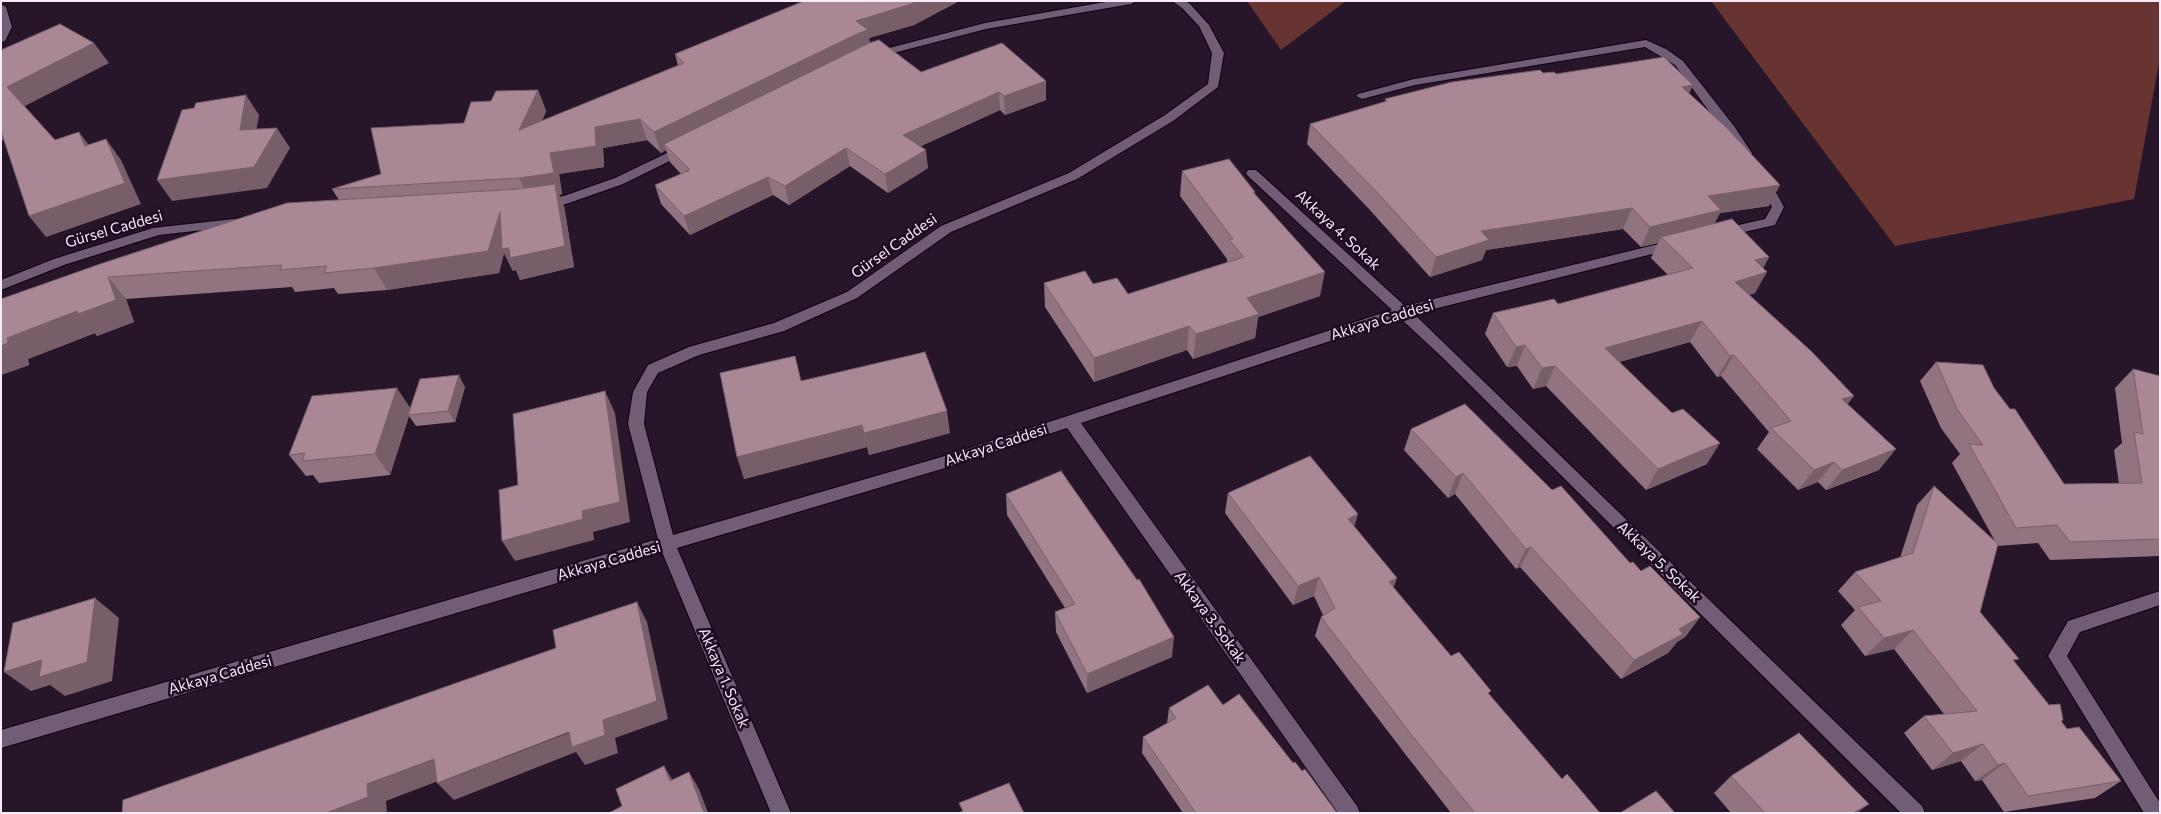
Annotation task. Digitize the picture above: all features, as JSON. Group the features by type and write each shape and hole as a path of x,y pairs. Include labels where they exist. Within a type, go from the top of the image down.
{"street":[{"path":"858,62 867,57 985,26 1131,1"},
{"name":"Gürsel Caddesi","path":"668,544 636,424 640,392 653,369 694,351 779,327 852,295 946,229 1073,176 1169,118 1214,85 1218,53 1204,25 1186,6 1177,1"},
{"path":"1,7 7,27 1,39"},
{"path":"1362,96 1414,82 1646,43 1662,51 1679,64 1730,129 1778,207 1770,222 1704,237"},
{"path":"528,205 566,200 619,181 699,141"},
{"name":"Akkaya 4. Sokak","path":"1252,173 1402,312"},
{"name":"Gürsel Caddesi","path":"1,285 59,262 158,231 253,222"},
{"name":"Akkaya Caddesi","path":"1,739 945,462 1402,312 1686,241"},
{"name":"Akkaya 5. Sokak","path":"1402,312 1461,367 1915,813"},
{"name":"Akkaya 3. Sokak","path":"1070,420 1350,813"},
{"name":"Akkaya 1. Sokak","path":"668,544 781,813"},
{"path":"2155,813 2057,656 2074,626 2160,598"}],"shaded area":[{"path":"1247,1 1346,1 1281,50"},
{"path":"1711,1 2160,1 2160,58 2134,199 1895,246"}],"building":[{"path":"804,1 917,1 856,21 868,30 654,132 640,119 595,127 596,146 550,153 554,173 519,178 332,189 381,174 371,128 464,123 471,102 491,101 496,91 538,90 519,130 684,63 675,54"},
{"path":"60,24 94,43 7,87 55,140 79,132 85,146 106,139 125,183 29,216 1,131 1,50"},
{"path":"879,40 921,72 1002,43 1046,81 1004,96 999,92 903,135 926,150 885,174 846,148 785,186 768,177 684,216 655,185 690,170 664,144 869,43"},
{"path":"1664,57 1693,85 1682,87 1727,128 1780,185 1708,196 1721,210 1650,227 1632,208 1481,231 1489,240 1436,257 1373,188 1310,124 1387,101 1385,99 1452,82 1540,70 1543,73 1554,72 1556,74"},
{"path":"246,95 240,130 277,128 254,167 157,180 182,110 194,108 196,103"},
{"path":"1229,159 1255,192 1253,192 1325,272 1247,298 1259,314 1196,334 1189,326 1094,358 1044,283 1085,271 1093,284 1117,278 1128,294 1244,257 1229,240 1233,239 1182,171"},
{"path":"555,184 565,246 510,258 509,248 502,249 500,212 488,251 374,268 324,273 327,266 280,270 282,265 108,277 116,300 78,314 77,311 7,338 8,343 1,346 1,299 103,263 287,203 519,189"},
{"path":"1732,219 1769,257 1755,260 1767,272 1735,282 1811,351 1854,396 1842,399 1896,449 1842,470 1834,462 1814,470 1771,428 1791,421 1734,355 1730,356 1702,321 1605,348 1672,413 1683,409 1720,443 1658,469 1555,366 1542,368 1525,345 1516,347 1493,313 1554,299 1558,304 1693,268 1661,237"},
{"path":"925,352 947,411 864,433 862,425 737,457 720,373 795,356 801,381"},
{"path":"1936,362 1983,365 1994,388 2010,409 2015,409 2064,484 2142,483 2134,432 2143,434 2133,369 2160,376 2160,539 2070,542 2057,525 2016,528 1969,444 1983,445 1957,409"},
{"path":"459,375 448,411 408,415 420,379"},
{"path":"397,388 375,454 302,461 305,453 289,455 312,396"},
{"path":"605,391 620,502 582,511 583,519 502,541 499,490 518,485 513,414"},
{"path":"1465,404 1552,490 1561,486 1630,563 1633,562 1641,571 1650,566 1700,617 1679,629 1683,634 1634,660 1531,547 1526,549 1463,473 1456,477 1411,429"},
{"path":"1310,456 1358,514 1348,519 1397,578 1389,582 1451,656 1459,652 1491,691 1488,693 1562,779 1567,774 1600,813 1475,813 1414,738 1321,617 1335,608 1319,577 1298,586 1228,493"},
{"path":"1061,471 1137,580 1139,579 1174,637 1087,674 1055,612 1075,604 1006,494"},
{"path":"1934,486 1998,544 1980,612 2019,659 2013,660 2049,705 2060,704 2063,720 2061,721 2067,729 2079,727 2121,781 2028,796 2005,763 1998,765 1983,744 1953,753 1924,716 1977,711 1913,630 1884,638 1858,607 1881,601 1855,572 1913,553"},
{"path":"95,598 87,662 39,677 42,660 4,672 13,623"},
{"path":"637,602 657,701 603,720 605,735 572,747 569,732 437,783 434,759 367,784 368,797 326,813 122,813 123,800 556,648 553,630"},
{"path":"1208,685 1223,705 1239,694 1293,763 1295,762 1302,771 1305,769 1337,813 1196,813 1143,737 1176,718 1169,708"},
{"path":"1799,733 1869,804 1853,813 1765,813 1731,776"},
{"path":"664,766 670,781 689,772 704,813 609,813 622,806 616,789"},
{"path":"1009,783 1024,813 958,813 963,811 959,803"},
{"path":"1656,791 1675,813 1620,813"}]}
